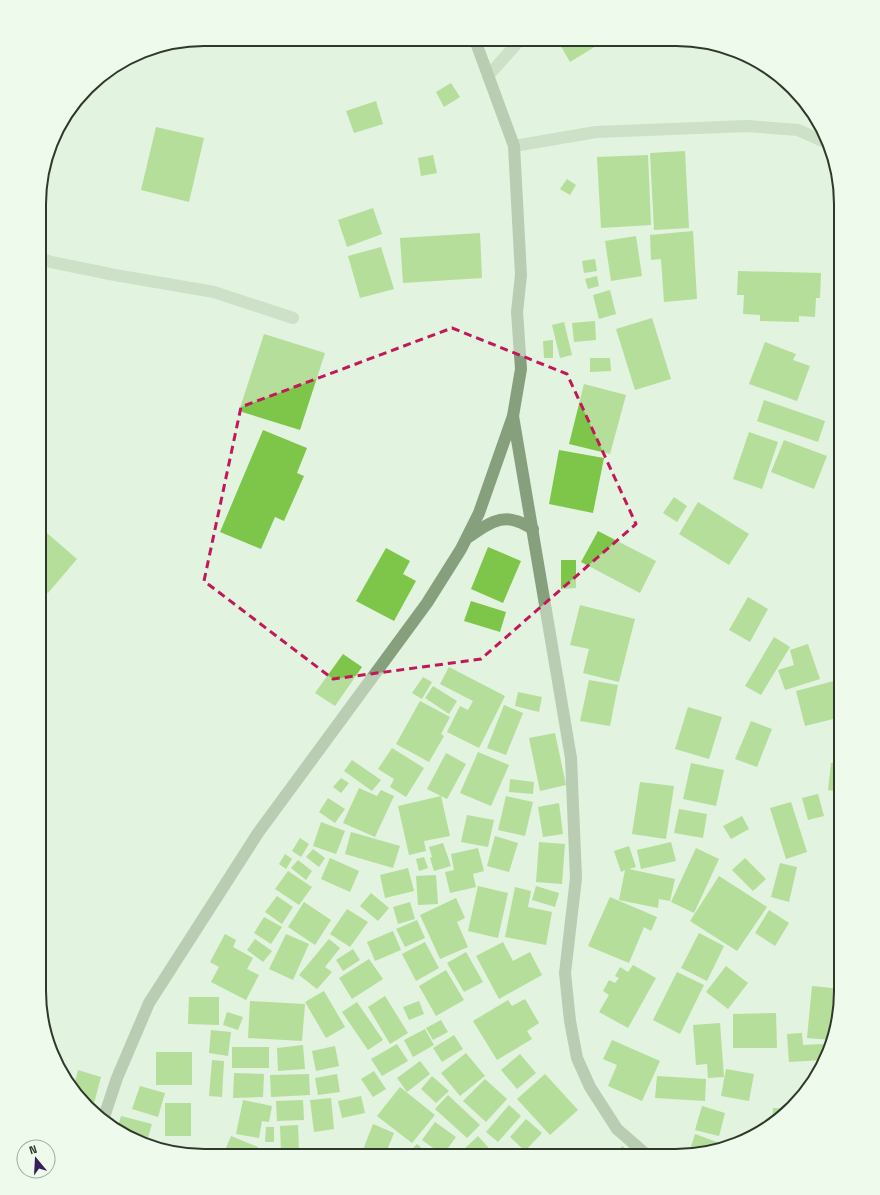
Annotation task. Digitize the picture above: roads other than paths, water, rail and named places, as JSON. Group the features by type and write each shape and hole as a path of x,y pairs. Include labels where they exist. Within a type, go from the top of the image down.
{"street":[{"path":"104,1113 117,1078 149,1003 258,833 427,603 466,539 479,513 513,416 520,369 517,312 521,275 514,146 477,46"},
{"path":"488,76 515,46"},
{"path":"514,146 596,132 747,126 798,130 821,140"},
{"path":"46,260 115,275 214,292 294,318"},
{"path":"513,416 571,758 576,878 565,973 570,1021 577,1058 590,1087 617,1129 640,1149"},
{"path":"466,539 489,524 502,519 515,520 533,529"}]}
